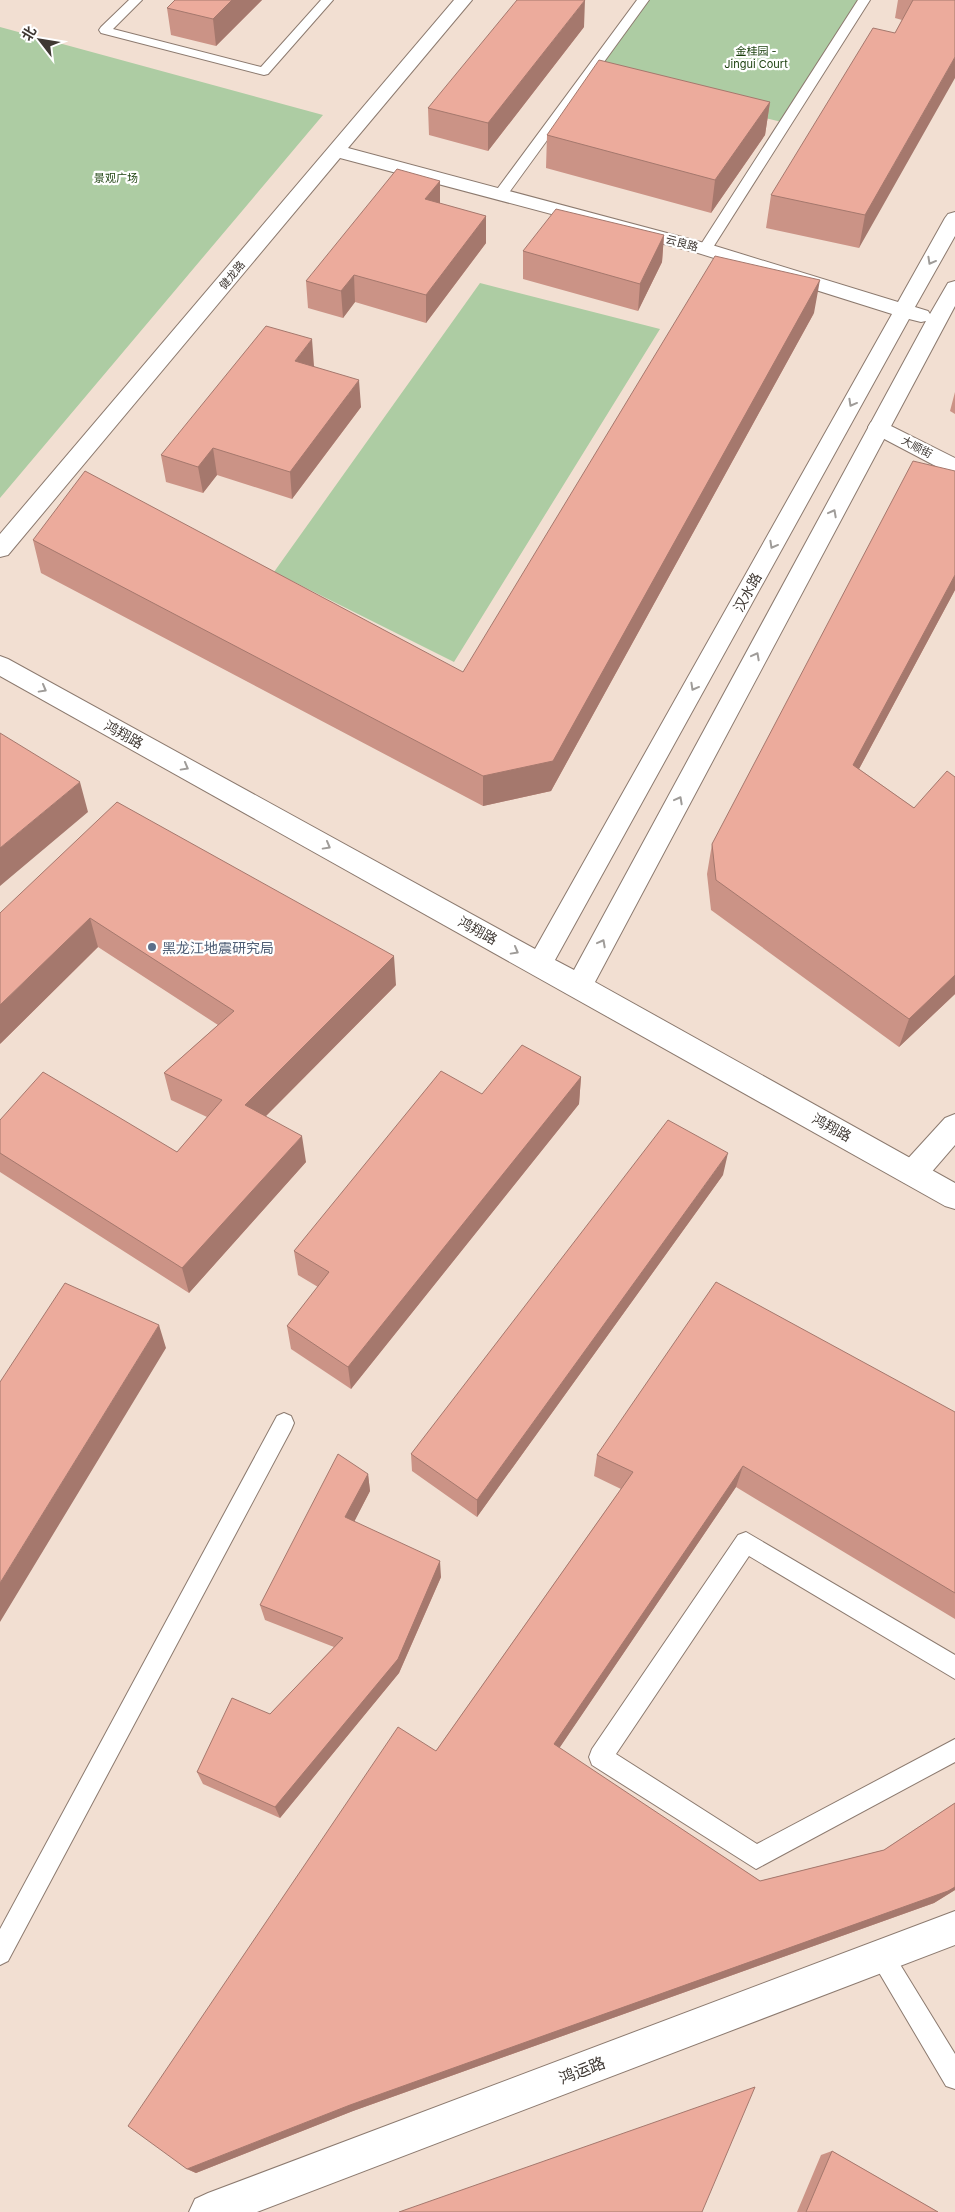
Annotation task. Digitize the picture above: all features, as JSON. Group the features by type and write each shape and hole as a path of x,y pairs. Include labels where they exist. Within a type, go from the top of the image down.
{"main road":[{"name":"健龙路","path":"0,549 463,0"},
{"name":"云良路","path":"337,151 706,249 936,321"},
{"name":"汉水路","path":"539,964 955,218"},
{"path":"579,986 955,287"},
{"name":"大顺街","path":"879,427 955,467"},
{"name":"鸿翔路","path":"0,665 955,1197"},
{"path":"913,1173 955,1126"},
{"name":"鸿运路","path":"208,2212 955,1928"}],"lane":[{"path":"136,0 105,30 264,71 327,0"},
{"path":"500,195 643,0"},
{"path":"706,249 864,0"},
{"path":"0,1952 284,1423"},
{"path":"955,1668 746,1542 600,1756 756,1857 955,1750"},
{"path":"882,1956 955,2077"}],"green space":[{"name":"金桂园 - Jingui Court","path":"643,0 864,0 786,123 587,76"},
{"name":"景观广场","path":"0,27 323,115 0,498"},
{"path":"480,283 660,329 454,662 274,572"}],"building":[{"path":"175,0 232,0 213,19 167,8"},
{"path":"517,0 585,0 488,123 428,108"},
{"path":"913,0 955,0 955,57 865,215 771,195 873,28 895,33"},
{"path":"599,60 770,102 715,180 547,135"},
{"path":"397,169 440,181 425,199 486,216 426,295 354,275 341,291 306,281"},
{"path":"556,209 664,235 640,284 523,251"},
{"path":"715,256 820,280 553,761 483,776 33,540 85,471 463,672"},
{"path":"266,326 312,339 295,361 359,380 290,472 213,448 198,467 161,455"},
{"path":"913,461 955,471 955,575 853,765 914,808 947,771 955,777 955,975 909,1019 716,880 712,844"},
{"path":"0,733 80,782 0,848"},
{"path":"117,802 394,956 245,1105 302,1136 182,1268 0,1153 0,1120 43,1072 177,1152 222,1100 164,1073 234,1011 90,918 0,1005 0,913"},
{"path":"522,1045 581,1077 348,1367 287,1326 329,1272 294,1251 441,1071 482,1094"},
{"path":"668,1120 728,1153 477,1500 411,1454"},
{"path":"716,1282 955,1412 955,1593 743,1466 554,1744 760,1881 884,1850 955,1803 955,1887 350,2105 187,2169 128,2126 398,1727 436,1751 633,1472 597,1455"},
{"path":"65,1283 159,1325 0,1583 0,1382"},
{"path":"338,1454 368,1474 345,1517 440,1561 398,1659 275,1807 197,1772 232,1698 270,1714 343,1638 260,1605"},
{"path":"755,2087 702,2212 399,2212"},
{"path":"832,2151 938,2212 806,2212"}],"place":[{"name":"黑龙江地震研究局","path":"152,947"}]}
